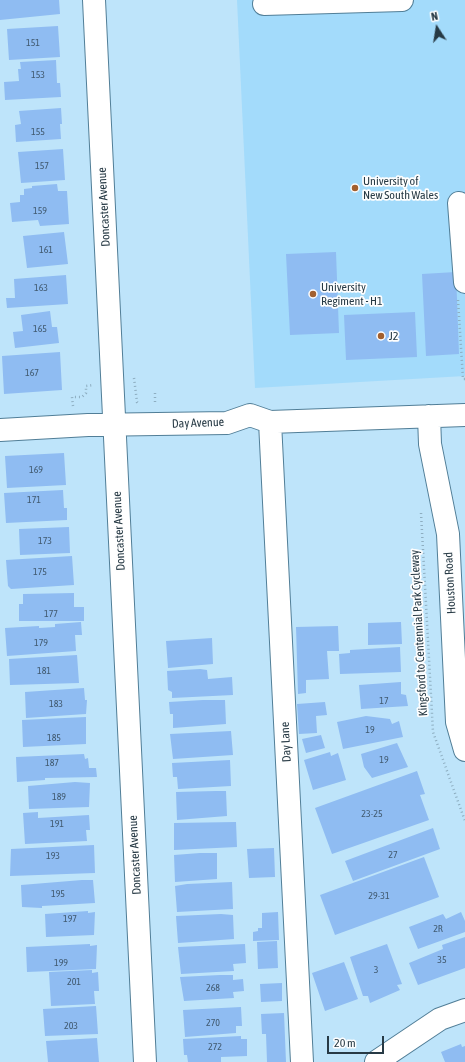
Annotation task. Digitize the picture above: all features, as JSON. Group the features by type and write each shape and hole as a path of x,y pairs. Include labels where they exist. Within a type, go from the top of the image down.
{"street":[{"name":"Doncaster Avenue","path":"94,0 113,425 145,1062"},
{"path":"264,4 402,0"},
{"path":"459,203 461,290"},
{"name":"Day Avenue","path":"0,430 227,422 250,415 270,422 465,415"},
{"name":"Houston Road","path":"429,416 430,444 448,534 457,722 465,750"},
{"name":"Day Lane","path":"270,422 302,1062"},
{"path":"376,1062 440,1019 465,1010"}],"path":[{"path":"461,290 463,379 465,379"},
{"path":"72,397 82,397 86,393 86,386 91,385"},
{"path":"155,393 156,407"},
{"name":"Kingsford to Centennial Park Cycleway","path":"421,509 433,732 465,821"}],"shaded area":[{"name":"University of New South Wales","path":"237,0 465,0 465,376 255,388"}],"building":[{"path":"0,0 59,0 60,14 0,20"},
{"path":"58,26 60,57 9,60 7,29"},
{"path":"56,60 57,83 60,83 61,97 5,100 4,82 19,81 18,69 21,69 20,62"},
{"path":"61,108 61,139 16,142 15,125 21,124 19,111"},
{"path":"63,149 65,180 21,183 18,152"},
{"path":"57,184 58,191 67,191 69,224 40,226 38,220 12,222 10,203 20,202 20,195 24,195 24,189 32,188 32,186"},
{"path":"64,232 68,264 27,268 23,236"},
{"name":"University Regiment - H1","path":"336,252 339,333 290,335 286,254"},
{"name":"J2","path":"456,272 459,354 426,356 422,274"},
{"path":"66,275 68,304 7,308 6,298 15,298 14,279"},
{"path":"50,311 52,327 57,327 59,343 15,348 13,332 23,331 21,315"},
{"name":"J2","path":"415,312 417,357 346,360 344,315"},
{"path":"60,352 62,390 4,394 2,356"},
{"path":"64,453 66,485 7,488 5,456"},
{"path":"63,490 64,508 67,508 67,520 6,523 4,493"},
{"path":"69,527 70,553 20,555 19,529"},
{"path":"72,556 74,585 11,589 8,586 6,560"},
{"path":"74,593 74,607 84,607 84,621 19,621 19,604 23,604 23,594"},
{"path":"81,622 82,635 75,635 76,651 7,656 5,628 39,626 39,628 55,627 55,624"},
{"path":"401,622 402,644 368,645 368,623"},
{"path":"338,626 339,651 327,651 329,679 306,680 306,693 298,694 296,627"},
{"path":"212,638 213,664 168,668 166,641"},
{"path":"400,647 401,672 340,674 339,654 350,653 350,650"},
{"path":"77,655 79,683 10,685 9,659"},
{"path":"207,670 208,679 232,677 233,695 172,698 172,692 168,690 167,671"},
{"path":"401,682 401,694 406,695 408,706 361,709 359,685"},
{"path":"84,688 85,700 87,700 86,714 26,718 25,692"},
{"path":"225,700 226,724 173,728 173,714 170,714 169,702"},
{"path":"325,702 327,715 316,716 317,733 299,734 297,704"},
{"path":"366,716 390,719 392,724 399,721 403,737 343,749 337,722"},
{"path":"86,717 86,744 23,747 22,720"},
{"path":"231,731 233,755 173,759 170,734"},
{"path":"321,735 325,748 306,753 302,739"},
{"path":"397,743 408,767 372,778 364,767 361,754"},
{"path":"330,752 331,756 338,753 346,780 313,790 304,760"},
{"path":"84,754 85,759 88,758 89,768 96,768 97,777 45,778 45,780 17,782 16,757"},
{"path":"230,760 231,786 178,789 177,777 173,777 172,763"},
{"path":"417,771 425,794 420,795 429,820 332,854 315,808"},
{"path":"75,782 90,783 89,807 29,809 28,786"},
{"path":"226,791 227,816 177,820 176,792"},
{"path":"38,812 38,818 89,815 90,830 86,830 87,841 25,844 23,813"},
{"path":"236,822 237,847 174,850 174,823"},
{"path":"433,828 440,849 353,881 345,861"},
{"path":"94,845 95,873 10,876 11,849"},
{"path":"274,848 275,877 249,878 247,849"},
{"path":"217,853 217,879 175,882 174,855"},
{"path":"424,857 439,897 335,935 320,895"},
{"path":"93,880 95,903 42,906 42,908 22,907 21,885"},
{"path":"232,882 233,909 177,912 175,886"},
{"path":"88,911 88,913 95,912 94,935 46,937 45,914"},
{"path":"278,912 279,940 253,941 253,932 258,931 258,928 262,928 262,913"},
{"path":"461,912 465,921 465,932 418,949 409,927 443,914 446,919"},
{"path":"221,914 233,915 234,939 178,943 176,916"},
{"path":"465,937 465,968 418,985 409,963 443,949 442,945"},
{"path":"277,941 278,968 258,969 257,942"},
{"path":"90,944 90,946 97,945 96,969 27,972 26,947"},
{"path":"245,944 246,963 233,964 234,971 181,974 178,947"},
{"path":"387,944 402,984 397,985 400,990 370,1003 368,996 363,996 350,957"},
{"path":"344,962 358,999 325,1011 312,973"},
{"path":"92,970 92,973 98,972 99,991 94,991 95,1004 51,1006 49,972"},
{"path":"233,975 233,980 243,979 244,991 233,992 234,998 184,1001 180,977"},
{"path":"282,983 282,1001 261,1002 260,984"},
{"path":"96,1006 98,1034 45,1036 43,1009"},
{"path":"241,1007 242,1026 236,1026 236,1033 185,1037 183,1010"},
{"path":"284,1013 286,1062 267,1062 266,1034 262,1034 261,1014"},
{"path":"241,1036 241,1039 247,1039 247,1056 221,1057 221,1062 188,1062 187,1055 184,1055 183,1039"},
{"path":"97,1038 99,1062 48,1062 46,1041"},
{"path":"461,1044 462,1047 465,1046 465,1062 445,1062 441,1052"}],"place":[{"name":"University of New South Wales","path":"355,188"},
{"name":"University Regiment - H1","path":"313,294"},
{"name":"J2","path":"381,336"}]}
